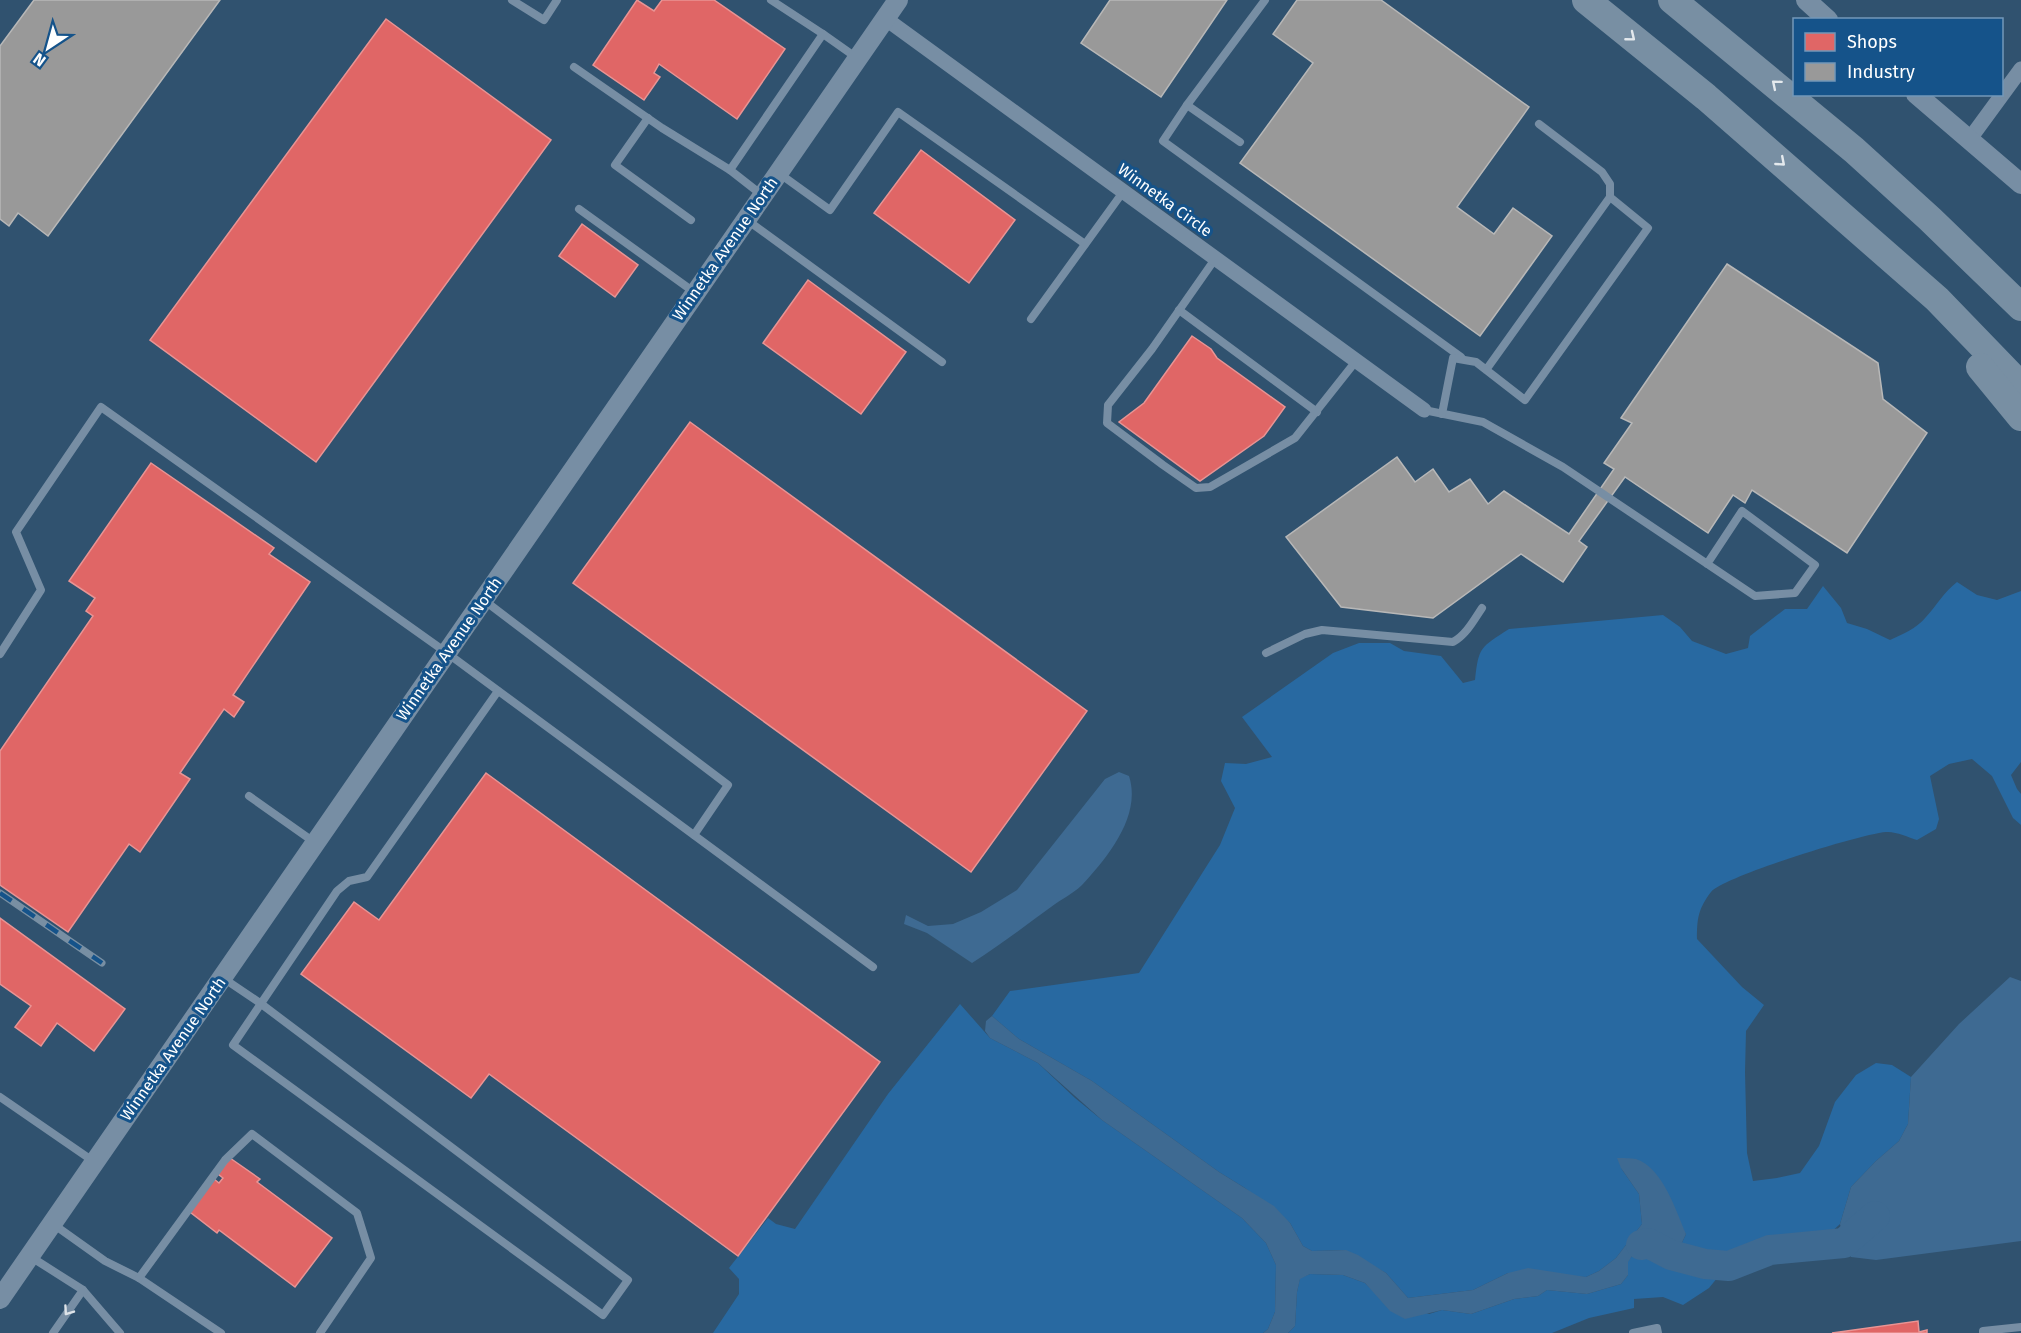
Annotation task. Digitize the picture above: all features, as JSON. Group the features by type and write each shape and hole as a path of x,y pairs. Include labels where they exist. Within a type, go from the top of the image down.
{"highway":[{"path":"1586,0 1706,97 1937,299 2021,386"},
{"path":"1672,0 2021,290"},
{"path":"1805,109 1930,219 2021,307"},
{"path":"1937,299 1984,373 2021,417"}],"street":[{"path":"1806,0 1826,18"},
{"name":"Winnetka Avenue North","path":"0,1299 897,1"},
{"name":"Winnetka Circle","path":"886,19 1424,410"},
{"path":"2003,94 2021,69"},
{"path":"1918,96 2021,184"},
{"path":"1969,140 2001,96"}],"lane":[{"path":"512,0 544,20 557,0"},
{"path":"771,0 858,58"},
{"path":"1265,0 1162,141 1465,360"},
{"path":"730,170 823,34"},
{"path":"574,67 730,170 763,196"},
{"path":"1187,105 1240,142"},
{"path":"778,173 830,210 898,112 1085,244"},
{"path":"648,118 615,165 691,220"},
{"path":"1486,370 1610,197 1610,184 1602,172 1539,124"},
{"path":"1031,319 1123,192"},
{"path":"1443,414 1453,358 1476,362 1525,400 1648,228 1610,197"},
{"path":"579,209 695,293"},
{"path":"746,219 942,362"},
{"path":"1215,259 1108,405 1107,423 1163,465 1196,488 1210,487 1295,438 1356,361"},
{"path":"1179,310 1317,412"},
{"path":"0,654 41,590 16,532 100,407 447,653 873,966"},
{"path":"1424,410 1483,422 1563,467 1707,564 1755,596 1795,593 1815,565 1742,511 1707,564"},
{"path":"483,600 728,785 694,835"},
{"path":"1266,654 1305,634 1322,630 1453,642 1460,639 1467,631 1482,608"},
{"path":"222,977 260,1003 628,1280 603,1316 233,1045 260,1003 338,891 350,881 367,877 498,691"},
{"path":"249,796 315,843"},
{"path":"0,1097 95,1162"},
{"path":"139,1278 225,1160 252,1134 357,1213 371,1258 320,1333"},
{"path":"52,1223 105,1262 139,1278 221,1333"},
{"path":"30,1256 83,1290 120,1333"},
{"path":"53,1333 83,1290"},
{"path":"1974,1333 2021,1327"},
{"path":"1633,1333 1657,1328 1658,1333"}],"shaded area":[{"path":"1957,582 1977,595 1997,600 2021,591 2021,762 2011,775 2021,794 2021,825 2013,818 1992,776 1972,759 1949,764 1930,776 1939,819 1936,829 1917,840 1890,832 1872,834 1741,876 1711,892 1703,904 1698,920 1697,939 1742,987 1764,1005 1746,1031 1747,1153 1753,1181 1800,1173 1819,1146 1835,1102 1856,1075 1876,1063 1892,1065 1911,1077 1908,1124 1899,1141 1851,1187 1840,1224 1827,1236 1806,1232 1757,1245 1730,1257 1707,1256 1679,1249 1686,1234 1621,1168 1639,1194 1642,1224 1616,1258 1599,1271 1586,1277 1508,1273 1473,1290 1408,1298 1386,1273 1345,1250 1312,1251 1303,1246 1290,1223 1245,1188 1092,1081 1019,1039 992,1016 1010,991 1139,973 1220,845 1235,808 1221,781 1225,763 1246,764 1272,757 1242,717 1333,653 1359,643 1390,643 1404,651 1441,656 1463,683 1475,680 1478,660 1483,649 1509,629 1663,615 1680,627 1692,641 1726,654 1748,648 1750,636 1785,609 1807,609 1823,586 1841,608 1847,623 1890,640 1918,625"},
{"path":"1119,772 1129,776 1132,791 1131,806 1120,835 1111,849 1078,888 1002,942 972,963 927,933 904,924 906,915 928,926 953,924 981,912 1017,890 1105,779"},
{"path":"2010,977 2021,981 2021,1241 1876,1260 1851,1257 1844,1243 1840,1224 1851,1187 1899,1141 1908,1124 1911,1077 1959,1024"},
{"path":"960,1004 990,1038 1038,1063 1102,1120 1242,1218 1266,1243 1276,1265 1275,1312 1268,1329 1263,1333 713,1333 739,1294 739,1279 729,1268 768,1218 776,1224 795,1229 888,1094"},
{"path":"992,1016 1019,1039 1092,1081 1219,1172 1274,1206 1290,1223 1303,1246 1312,1251 1346,1250 1358,1255 1386,1273 1408,1298 1473,1290 1508,1273 1528,1268 1586,1277 1599,1271 1616,1258 1642,1224 1639,1194 1621,1168 1617,1158 1636,1159 1654,1171 1667,1191 1686,1234 1675,1264 1642,1252 1632,1256 1628,1262 1628,1275 1621,1284 1587,1294 1547,1290 1538,1296 1514,1299 1471,1314 1442,1310 1405,1319 1390,1311 1365,1283 1343,1275 1310,1274 1300,1279 1295,1326 1288,1333 1263,1333 1268,1329 1275,1312 1276,1265 1266,1243 1242,1218 1102,1120 1038,1063 990,1038 985,1031 986,1021"},
{"path":"1642,1251 1675,1264 1722,1272 1709,1288 1683,1305 1663,1297 1634,1299 1634,1308 1589,1318 1552,1333 1288,1333 1295,1326 1300,1278 1310,1274 1343,1275 1365,1283 1378,1296 1429,1314 1442,1310 1471,1314 1514,1299 1538,1296 1547,1290 1587,1294 1621,1284 1628,1275 1627,1262 1632,1256"}],"building: Shops":[{"path":"637,0 654,11 662,0 714,0 785,49 737,119 659,64 654,73 660,77 644,100 593,65"},
{"path":"386,19 551,140 316,462 150,340"},
{"path":"921,150 1015,220 969,283 874,213"},
{"path":"582,224 638,265 615,297 559,256"},
{"path":"808,280 906,352 861,414 763,343"},
{"path":"1192,336 1211,349 1217,358 1285,407 1264,436 1200,481 1119,422 1144,403"},
{"path":"690,422 1087,711 971,872 573,583"},
{"path":"151,463 274,548 269,554 310,582 233,695 244,702 234,717 224,709 180,773 190,779 140,852 129,844 68,932 0,885 0,751 93,616 86,611 95,598 69,581"},
{"path":"486,773 880,1062 738,1256 489,1074 471,1098 301,974 354,902 379,920"},
{"path":"0,918 125,1009 94,1051 57,1023 41,1046 15,1027 31,1006 0,984"},
{"path":"230,1158 260,1179 257,1182 332,1238 295,1287 219,1230 217,1233 190,1212 214,1179 219,1183 223,1178 218,1174"},
{"path":"1918,1321 1919,1332 1927,1330 1927,1333 1832,1333"}],"building: Industry":[{"path":"34,0 220,0 48,236 18,213 9,226 0,219 0,46"},
{"path":"1110,0 1227,0 1161,97 1081,43"},
{"path":"1297,0 1381,0 1529,107 1457,207 1494,234 1513,208 1552,236 1480,336 1240,163 1313,63 1273,34"},
{"path":"1727,264 1878,363 1883,399 1927,433 1847,553 1752,490 1745,503 1733,495 1708,533 1625,477 1579,541 1587,547 1563,582 1521,554 1433,618 1341,607 1286,537 1397,457 1415,482 1433,469 1449,492 1470,479 1488,504 1504,491 1569,534 1614,469 1604,463 1632,423 1621,418"}],"waterway":[{"path":"1641,1245 1648,1243 1671,1255 1705,1264 1729,1266 1770,1250 1844,1243 1875,1216"}],"railway":[{"path":"0,893 102,963"}]}
